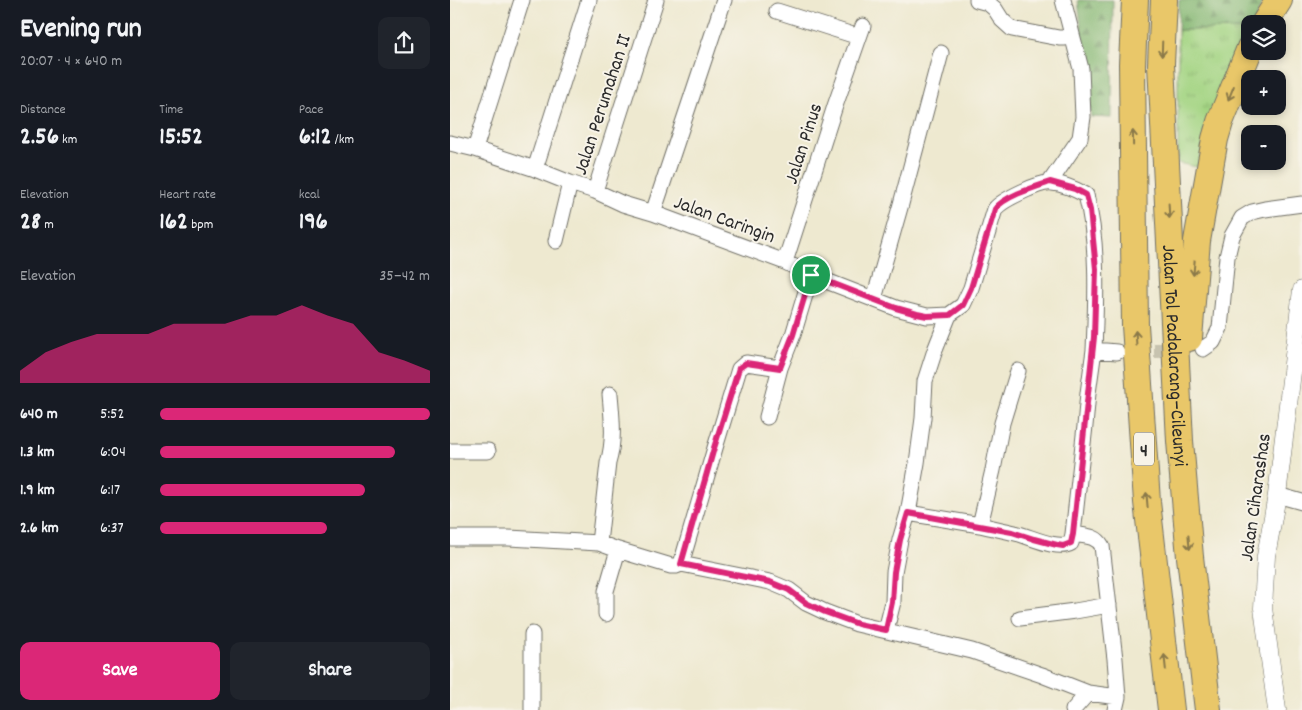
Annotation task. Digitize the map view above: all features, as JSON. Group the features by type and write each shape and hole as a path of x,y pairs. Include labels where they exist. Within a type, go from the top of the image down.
{"highway":[{"name":"Jalan Tol Padalarang–Cileunyi","path":"1135,0 1132,74 1135,325 1147,502 1171,710"},
{"name":"Jalan Tol Padalarang–Cileunyi","path":"1164,0 1161,64 1180,441 1190,557 1208,710"},
{"path":"1270,15 1279,0"},
{"path":"1180,441 1197,241 1215,139 1245,60"}],"street":[{"path":"475,149 522,0"},
{"path":"535,169 590,0"},
{"name":"Jalan Perumahan II","path":"594,191 656,0"},
{"path":"652,213 724,0"},
{"path":"977,0 988,3 995,9 1002,20 1012,28 1059,38 1065,38 1071,32"},
{"path":"1050,182 1080,138 1083,117 1081,69 1063,0"},
{"name":"Jalan Pinus","path":"777,11 861,31 785,262"},
{"path":"874,299 902,204 941,53"},
{"name":"Jalan Caringin","path":"450,143 475,149 535,169 623,204 785,262 811,275 896,308 927,316 950,315"},
{"path":"886,630 892,602 894,572 900,540 908,513 917,463 926,381 935,350 950,315 963,305 971,288 995,209 999,204 1030,188 1050,182 1075,189 1086,195 1090,210 1096,269 1094,350 1071,543 1057,545 980,525 908,513"},
{"path":"556,241 570,183"},
{"path":"1203,349 1213,342 1220,328 1227,256 1232,236 1242,218 1252,212 1302,204"},
{"path":"767,417 780,368 793,335 811,275"},
{"name":"Jalan Ciharashas","path":"1277,710 1263,608 1266,556 1277,495 1302,290"},
{"path":"1094,350 1117,352"},
{"path":"681,564 739,368 746,363 780,368"},
{"path":"980,525 1002,423 1018,372"},
{"path":"599,543 608,463 612,451 610,394"},
{"path":"450,451 488,451"},
{"path":"1277,495 1302,502"},
{"path":"450,538 509,538 599,543 671,566 681,564 770,582 789,590 806,603 858,624 972,651 1117,703 1102,546 1094,538 1073,534"},
{"path":"606,614 606,591 618,550"},
{"path":"1020,618 1109,605"},
{"path":"532,634 532,710"},
{"path":"1072,710 1088,693"}],"green space":[{"path":"1078,0 1113,0 1112,118 1091,117"},
{"path":"1179,0 1263,0 1257,15 1241,15 1241,29 1178,30"},
{"path":"1241,29 1241,52 1218,100 1197,167 1178,163 1178,30"}],"tunnel":[{"path":"1131,351 1183,350"}],"route":[{"path":"1050,182 1075,189 1086,195 1090,210 1096,269 1094,350 1071,543 1063,546 1057,545 1025,535 980,525 908,513 900,540 894,572 892,602 886,630 858,624 825,612 806,603 789,590 770,582 681,564 739,368 746,363 780,368 793,335 811,275 896,308 927,316 950,315 963,305 971,288 995,209 999,204 1030,188 1050,182"}]}
